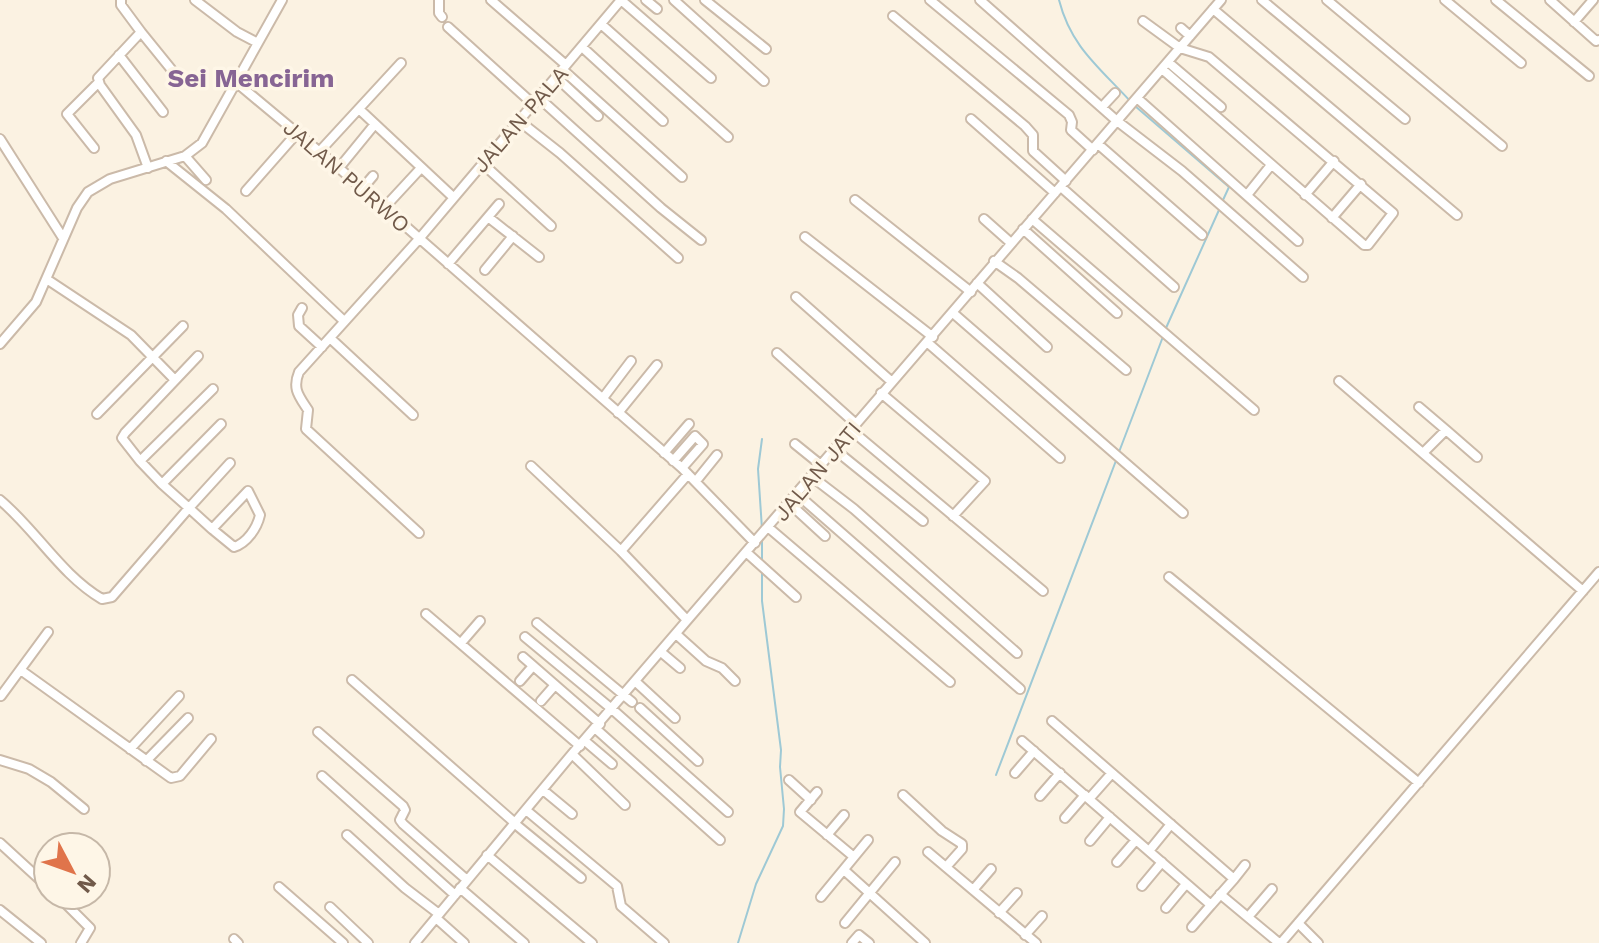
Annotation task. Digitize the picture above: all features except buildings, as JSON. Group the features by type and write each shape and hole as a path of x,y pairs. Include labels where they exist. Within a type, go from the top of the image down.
{"street":[{"path":"121,0 121,5 171,69"},
{"path":"195,0 237,32 258,43"},
{"path":"0,344 36,302 83,197 110,179 185,156 206,137 282,0"},
{"path":"439,0 442,17"},
{"path":"491,0 561,71 682,177"},
{"path":"621,0 711,78"},
{"name":"JALAN PALA","path":"419,533 306,429 308,410 296,393 294,383 299,372 419,239 621,0"},
{"path":"646,0 657,9"},
{"path":"674,0 764,81"},
{"path":"705,0 766,49"},
{"path":"930,0 1069,115 1071,130 1202,235"},
{"path":"980,0 1117,121 1303,277"},
{"name":"JALAN JATI","path":"415,943 572,754 613,710 632,702 636,682 687,620 750,556 762,535 881,393 931,340 994,261 1221,0"},
{"path":"1262,0 1405,119"},
{"path":"1327,0 1502,146"},
{"path":"1445,0 1521,63"},
{"path":"1496,0 1589,76"},
{"path":"1550,0 1596,41 1599,40"},
{"path":"1574,22 1593,0"},
{"path":"1213,9 1457,215"},
{"path":"893,16 1025,126 1033,135 1033,151 1061,187"},
{"path":"1143,21 1180,48 1209,57 1394,212 1368,245 1364,245 1271,165 1165,66"},
{"path":"601,24 728,137"},
{"path":"448,27 701,240"},
{"path":"1181,28 1190,36"},
{"path":"141,32 98,78 136,135 148,168"},
{"path":"582,47 663,121"},
{"path":"119,55 163,112"},
{"path":"319,152 401,63"},
{"path":"1165,66 1221,107"},
{"path":"561,71 598,116"},
{"path":"94,148 67,114 99,82"},
{"name":"JALAN PURWO","path":"237,83 339,168 696,481 950,682"},
{"path":"1102,107 1115,93"},
{"path":"1136,99 1298,241"},
{"path":"359,109 453,197"},
{"path":"971,119 1061,187 1174,287"},
{"path":"518,120 560,153 678,258"},
{"path":"339,168 375,124"},
{"path":"246,191 297,133"},
{"path":"0,139 63,238"},
{"path":"185,156 206,180"},
{"path":"166,161 226,209 344,321"},
{"path":"1305,195 1334,161"},
{"path":"482,163 551,226"},
{"path":"1247,195 1271,165"},
{"path":"384,208 421,168"},
{"path":"362,189 373,176"},
{"path":"1332,218 1361,184"},
{"path":"855,200 971,292"},
{"path":"448,264 499,204"},
{"path":"488,217 539,257"},
{"path":"984,219 1011,243"},
{"path":"1032,219 1254,410"},
{"path":"1023,229 1117,313"},
{"path":"485,270 513,236"},
{"path":"805,237 931,340 1060,458"},
{"path":"994,261 1126,370"},
{"path":"48,280 131,335 174,379"},
{"path":"977,283 1047,347"},
{"path":"796,297 892,382"},
{"path":"302,308 298,315 299,326 322,347"},
{"path":"953,313 1183,513"},
{"path":"97,414 183,326"},
{"path":"0,327 9,335"},
{"path":"330,338 413,415"},
{"path":"777,353 953,516 1043,591"},
{"path":"198,356 122,438 162,484 212,529 234,547 255,529 260,515 248,491 212,529"},
{"path":"603,398 631,361"},
{"path":"618,413 657,365"},
{"path":"1339,381 1583,591"},
{"path":"140,461 213,389"},
{"path":"881,393 985,481 953,516"},
{"path":"1419,407 1477,457"},
{"path":"162,484 221,424"},
{"path":"664,453 689,424"},
{"path":"1423,453 1446,430"},
{"path":"621,551 703,444 695,436 673,461"},
{"path":"795,444 821,465"},
{"path":"834,449 923,521"},
{"path":"696,481 717,455"},
{"path":"0,500 63,567 102,599 112,597 230,463"},
{"path":"531,466 621,551 687,620"},
{"path":"811,476 854,509 1017,653"},
{"path":"797,494 1020,689"},
{"path":"789,503 825,536"},
{"path":"750,556 796,597"},
{"path":"1220,894 1280,943 1599,572"},
{"path":"1169,577 1419,783"},
{"path":"426,614 582,744 612,764"},
{"path":"461,643 480,621"},
{"path":"537,623 698,761"},
{"path":"0,697 48,632"},
{"path":"676,634 706,661 722,668 735,681"},
{"path":"525,637 728,812"},
{"path":"661,652 680,668"},
{"path":"523,657 720,840"},
{"path":"520,681 533,666"},
{"path":"22,671 174,779 211,739"},
{"path":"352,680 581,878"},
{"path":"636,682 675,718"},
{"path":"541,701 555,685"},
{"path":"130,749 179,696"},
{"path":"146,761 188,718"},
{"path":"1052,721 1234,879"},
{"path":"318,732 403,806 405,810 400,820 403,824 467,880"},
{"path":"1022,741 1211,905"},
{"path":"1015,773 1034,751"},
{"path":"572,754 625,805"},
{"path":"0,760 40,775 84,809"},
{"path":"1040,796 1060,773"},
{"path":"1065,818 1112,773"},
{"path":"322,776 524,943"},
{"path":"789,780 814,796 800,812 854,857"},
{"path":"543,790 572,814"},
{"path":"903,795 942,831 962,844 962,849 946,867"},
{"path":"526,810 617,886 621,906 664,943"},
{"path":"827,835 844,815"},
{"path":"1090,841 1110,817"},
{"path":"1149,851 1171,824"},
{"path":"347,835 464,943"},
{"path":"821,897 868,840"},
{"path":"1117,862 1136,840"},
{"path":"0,843 32,872"},
{"path":"928,852 1036,943"},
{"path":"487,855 592,943"},
{"path":"845,923 895,862"},
{"path":"1142,886 1162,862"},
{"path":"1192,927 1245,865"},
{"path":"973,890 991,869"},
{"path":"844,870 925,943"},
{"path":"1166,908 1186,884"},
{"path":"279,887 343,943"},
{"path":"1248,917 1272,889"},
{"path":"999,913 1017,893"},
{"path":"330,907 368,943"},
{"path":"0,910 41,943"},
{"path":"74,911 90,928 81,943"},
{"path":"1025,935 1042,916"},
{"path":"1298,923 1318,943"},
{"path":"852,943 859,935 869,943"}],"waterway":[{"path":"1059,0 1079,44 1131,102"},
{"path":"1135,106 1229,187 1223,200"},
{"path":"1166,328 1219,210"},
{"path":"1119,452 1164,334"},
{"path":"762,439 758,469 762,529"},
{"path":"996,775 1117,458"},
{"path":"762,539 762,561"},
{"path":"738,943 756,884 783,826 781,750 762,601 762,571"}],"district":[{"name":"Sei Mencirim","path":"251,78"}]}
